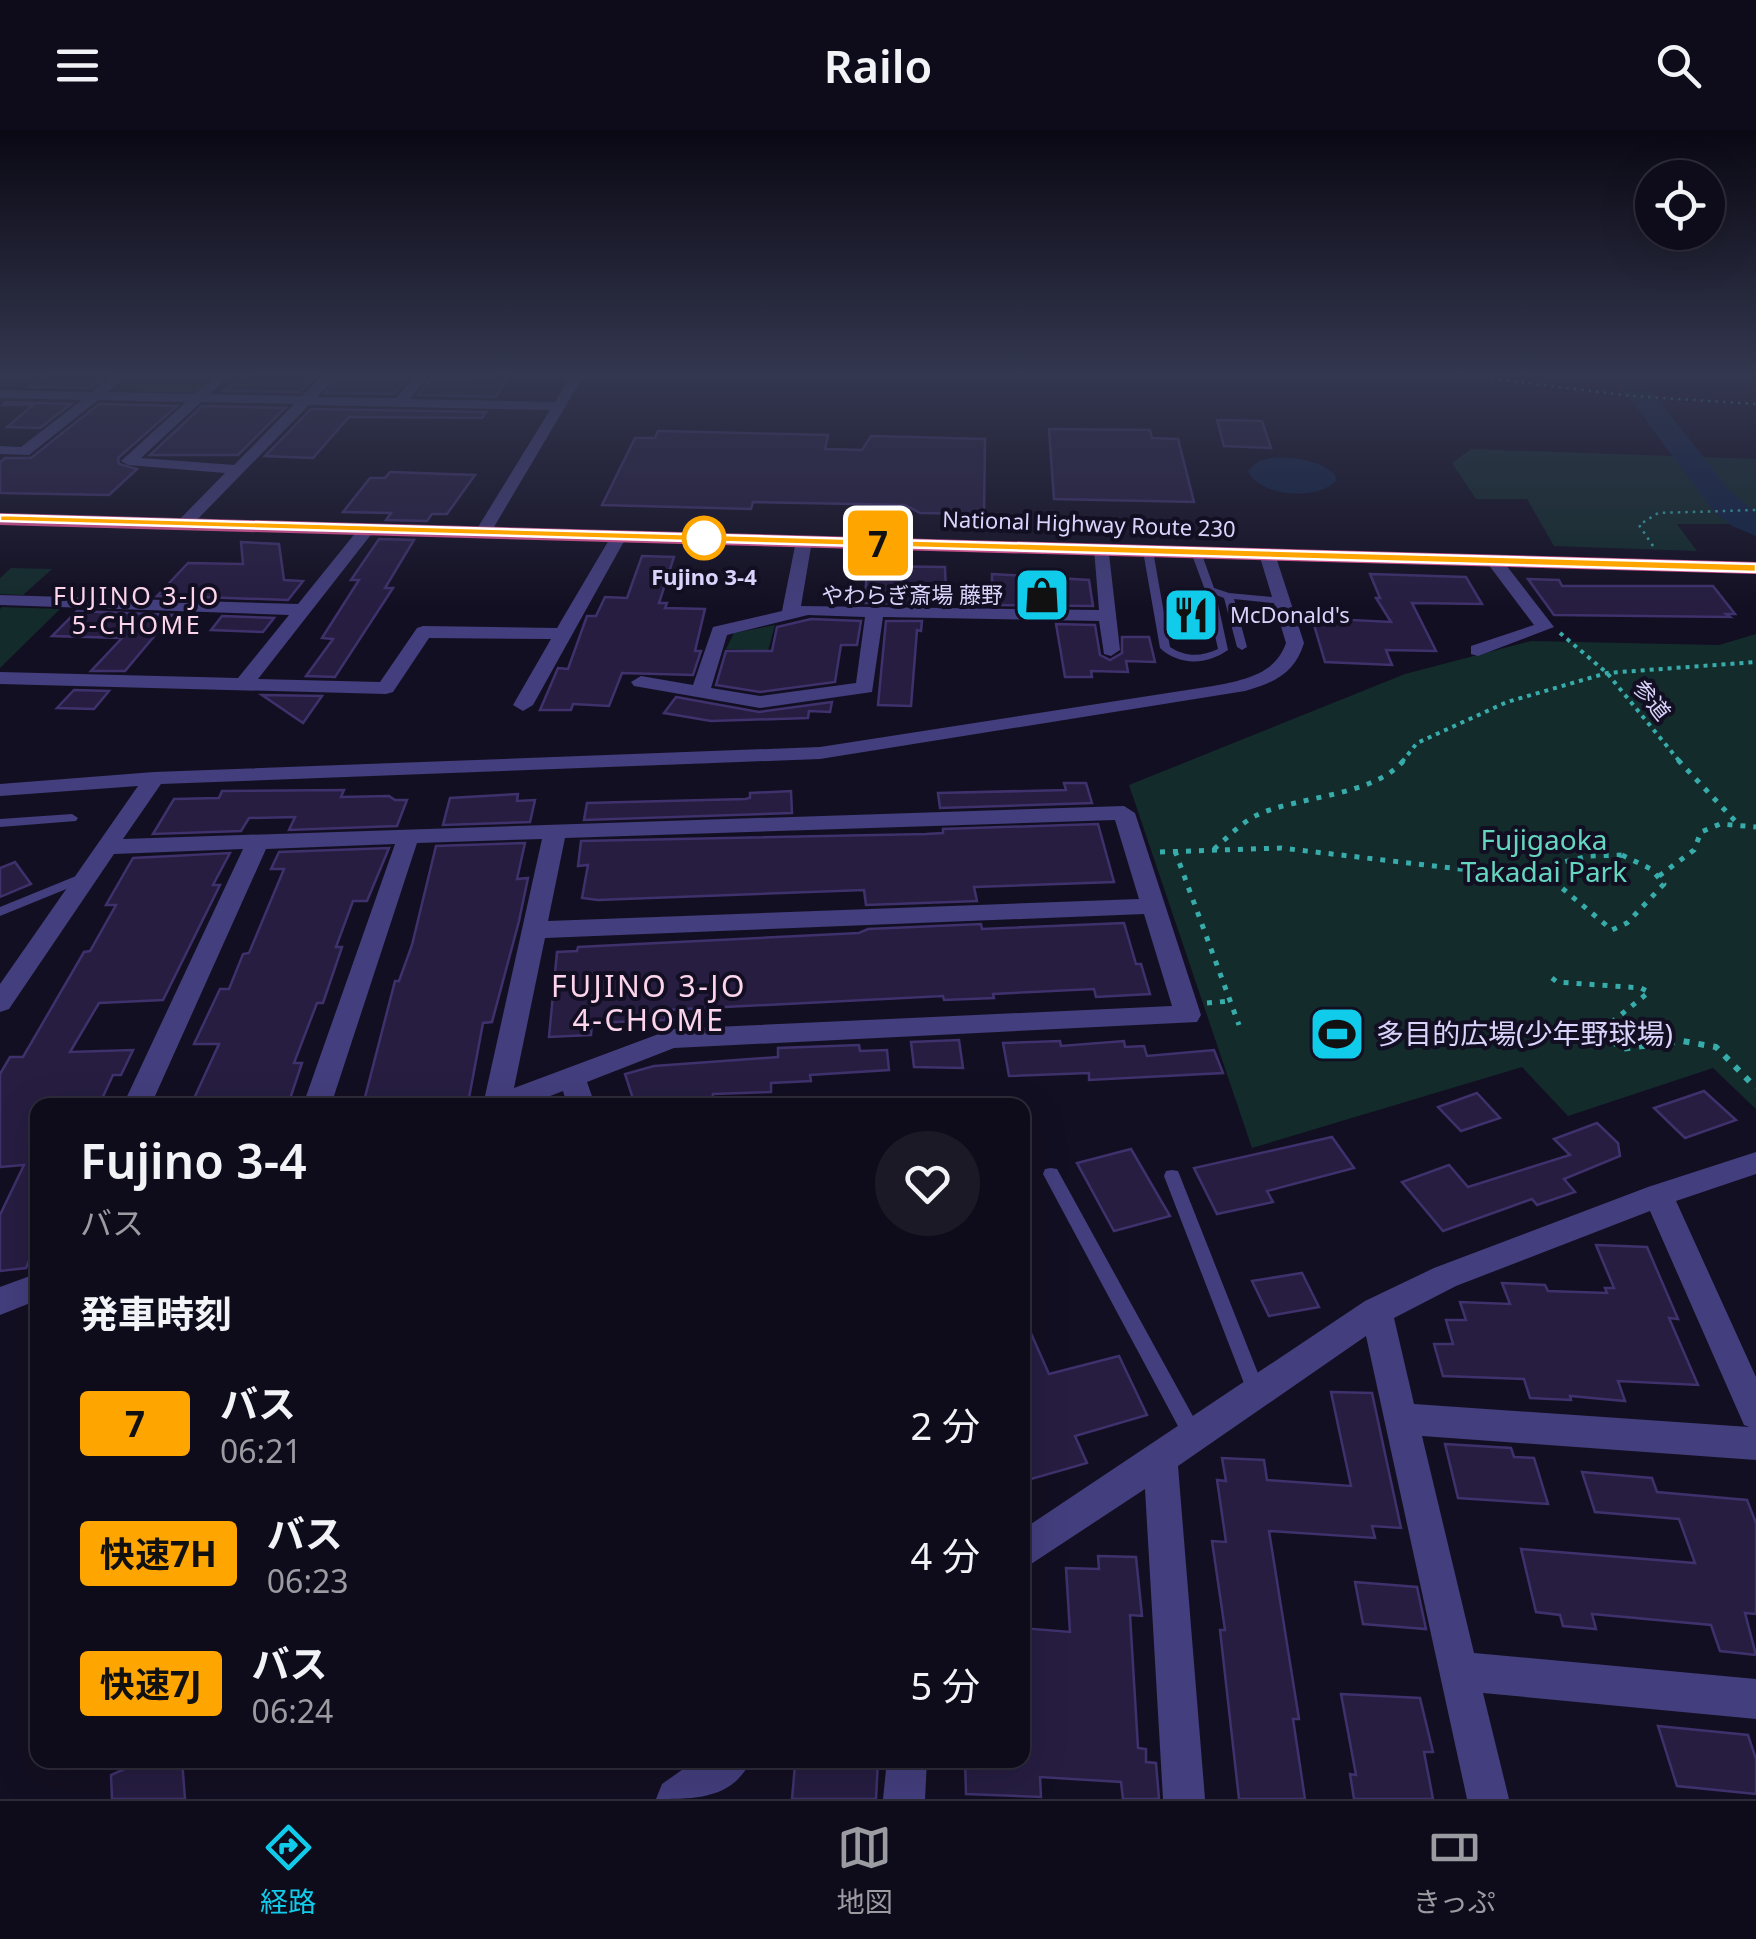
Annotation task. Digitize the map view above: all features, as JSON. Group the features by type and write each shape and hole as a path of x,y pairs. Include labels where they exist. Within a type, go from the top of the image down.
{"highway":[{"name":"National Highway Route 230","path":"0,518 1756,568"}],"street":[{"path":"137,453 128,461 238,470"},
{"path":"184,524 255,453"},
{"path":"483,532 531,453"},
{"path":"244,684 367,529"},
{"path":"523,705 619,536"},
{"path":"790,614 804,541"},
{"path":"1102,550 1112,650"},
{"path":"0,790 154,778 820,754 1213,692 1266,677 1283,669 1293,657 1296,642 1266,554"},
{"path":"1478,650 1544,627 1492,560"},
{"path":"0,600 302,610"},
{"path":"700,692 718,631 808,610 1107,616"},
{"path":"641,682 760,702 865,688 875,611"},
{"path":"0,678 386,688 423,632 561,634"},
{"path":"0,1004 154,778"},
{"path":"106,847 1124,813 1188,1015 672,1038 517,1098"},
{"path":"500,1098 555,832"},
{"path":"319,1098 408,838"},
{"path":"140,1098 257,843"},
{"path":"536,930 1153,906"},
{"path":"572,1078 579,1098"},
{"path":"1030,1546 1376,1311 1445,1277 1658,1195 1756,1163"},
{"path":"1658,1195 1756,1414"},
{"path":"0,1301 30,1289"},
{"path":"1376,1311 1488,1799"},
{"path":"1402,1419 1756,1444"},
{"path":"1160,1456 1184,1799"},
{"path":"1460,1671 1756,1698"},
{"path":"677,1799 720,1768"},
{"path":"904,1799 906,1768"}],"lane":[{"path":"1148,551 1165,648 1171,654 1202,658 1223,650 1210,590 1196,552"},
{"path":"1210,590 1228,596 1282,601"},
{"path":"1228,596 1242,646"},
{"path":"0,823 72,818"},
{"path":"0,912 86,876"},
{"path":"1051,1174 1192,1434"},
{"path":"1172,1176 1256,1392"}],"path":[{"path":"1666,565 1639,526 1658,513 1756,510"},
{"name":"参道","path":"1556,630 1607,673 1687,770 1738,824"},
{"path":"1213,850 1256,815 1349,788 1397,768 1417,743 1490,709 1607,673 1756,662"},
{"path":"1658,876 1694,850 1701,832 1720,824 1756,827"},
{"path":"1136,853 1318,849 1486,872 1538,868 1579,855 1609,854 1638,860 1664,884 1626,923 1612,930 1538,868"},
{"path":"1175,851 1238,1024"},
{"path":"1552,978 1557,982 1641,988 1648,992 1602,1030 1621,1049 1682,1041 1716,1047 1756,1088"}],"green space":[{"path":"1466,453 1756,459 1756,524 1677,524 1697,551 1554,546 1527,499 1476,499 1452,463"},
{"path":"11,568 52,569 23,595 0,594 0,578"},
{"path":"0,609 60,609 0,668"},
{"path":"775,625 768,651 726,649 734,633"},
{"name":"Fujigaoka Takadai Park","path":"1756,634 1756,1109 1713,1068 1568,1116 1522,1067 1252,1148 1129,785 1405,674 1531,641 1719,645"}],"water":[{"path":"1270,458 1313,462 1335,475 1336,481 1316,492 1276,491 1254,480 1248,471 1259,461"}],"building":[{"path":"37,453 124,453 118,458 119,464 137,469 109,495 0,493 0,462 5,458 31,458"},
{"path":"152,453 240,453 238,455 150,455"},
{"path":"268,453 317,453 313,458 265,456"},
{"path":"628,453 985,453 984,514 920,513 905,505 753,502 751,509 602,505"},
{"path":"1051,453 1182,453 1194,502 1054,499"},
{"path":"390,472 475,475 447,514 432,514 427,521 386,520 391,513 343,512 370,478 385,478"},
{"path":"379,539 414,540 385,588 393,588 335,677 306,676 333,639 322,638 359,580 351,580"},
{"path":"241,542 279,544 284,580 303,581 288,600 200,597 192,591 187,597 157,596 188,563 243,564"},
{"path":"642,556 674,557 659,603 667,603 665,608 705,609 695,651 701,651 693,675 622,673 609,706 573,704 571,710 540,710 558,668 568,669 587,616 596,616 605,597 627,598"},
{"path":"867,566 945,567 946,594 923,594 923,604 865,603"},
{"name":"やわらぎ斎場 藤野","path":"992,574 1089,580 1093,606 992,605"},
{"path":"1370,574 1466,577 1482,604 1412,603 1436,651 1386,650 1392,665 1325,662 1312,618 1391,622 1376,598 1380,598"},
{"path":"1528,579 1559,580 1562,586 1713,586 1735,614 1554,615"},
{"path":"1168,596 1203,597 1211,635 1175,634"},
{"path":"77,611 172,615 125,671 91,671 122,638 52,636"},
{"path":"222,616 274,618 263,632 211,630"},
{"path":"811,619 861,621 857,645 841,645 835,682 760,692 716,685 726,651 772,651 777,627"},
{"path":"886,621 922,621 921,631 917,630 911,706 878,705"},
{"path":"1056,624 1095,625 1100,655 1110,660 1122,653 1122,637 1149,637 1155,662 1126,661 1128,672 1091,671 1092,677 1065,677"},
{"path":"74,690 109,691 94,709 57,708"},
{"path":"262,695 322,696 303,723"},
{"path":"676,697 759,712 832,702 830,712 809,711 808,718 711,721 664,713"},
{"path":"1064,783 1086,783 1092,803 940,808 938,793 1066,790"},
{"path":"344,790 341,797 389,796 407,800 397,826 289,830 295,817 249,818 241,831 153,834 174,799 219,798 222,791"},
{"path":"791,791 792,813 584,820 587,803 745,799 750,798 750,793"},
{"path":"518,794 517,801 535,800 530,822 443,825 450,798"},
{"path":"1098,824 1114,882 974,887 977,901 866,905 864,890 598,900 582,898 588,865 578,866 581,841 926,834 943,833 943,829"},
{"path":"525,843 517,879 528,878 492,1022 483,1023 469,1098 365,1098 395,981 399,981 412,945 436,846"},
{"path":"389,848 367,901 353,901 336,947 342,947 323,1003 317,1003 294,1063 302,1063 290,1098 194,1098 219,1044 194,1044 220,989 229,989 243,954 249,953 284,869 271,869 279,852"},
{"path":"230,853 213,885 220,885 163,1000 99,1003 70,1052 133,1050 121,1075 113,1075 102,1098 30,1098 30,1258 26,1268 0,1271 0,1215 24,1165 0,1167 0,1074 10,1057 23,1057 84,952 90,951 116,905 106,905 133,858"},
{"path":"15,862 31,884 0,897 0,868"},
{"path":"1124,923 1150,994 1096,997 1094,989 993,994 994,998 944,1000 943,996 666,1010 665,1020 592,1023 591,1035 549,1037 557,952 577,951 578,947 981,924 982,929"},
{"path":"959,1040 963,1068 914,1067 911,1042"},
{"path":"1060,1041 1061,1046 1124,1041 1125,1047 1144,1046 1147,1056 1214,1050 1223,1073 1089,1080 1089,1073 1009,1076 1003,1043"},
{"path":"859,1045 860,1051 887,1050 889,1070 810,1075 811,1081 771,1083 771,1092 713,1094 712,1098 633,1098 625,1074 654,1066 778,1057 778,1048"},
{"path":"1704,1091 1736,1120 1685,1138 1654,1108"},
{"path":"1477,1093 1500,1118 1461,1131 1438,1107"},
{"path":"1597,1123 1618,1143 1620,1156 1564,1179 1575,1192 1537,1205 1532,1199 1443,1231 1402,1182 1449,1165 1468,1187 1570,1155 1554,1139"},
{"path":"1332,1137 1354,1168 1267,1191 1273,1202 1217,1214 1194,1168"},
{"path":"1131,1149 1170,1216 1114,1231 1077,1163"},
{"path":"1596,1245 1647,1247 1678,1319 1669,1318 1698,1385 1618,1381 1625,1401 1570,1396 1571,1400 1530,1398 1524,1379 1443,1376 1434,1344 1453,1344 1446,1320 1466,1320 1460,1302 1510,1304 1502,1283 1545,1285 1548,1291 1607,1293 1605,1288 1614,1288"},
{"path":"1302,1273 1319,1307 1269,1316 1252,1281"},
{"path":"1030,1331 1049,1374 1119,1356 1147,1415 1075,1436 1087,1463 1031,1479"},
{"path":"1331,1392 1372,1393 1401,1528 1372,1526 1375,1538 1269,1531 1299,1719 1293,1719 1305,1799 1239,1799 1220,1630 1225,1630 1212,1541 1226,1542 1217,1480 1226,1481 1222,1458 1264,1460 1267,1480 1351,1486"},
{"path":"1445,1444 1511,1448 1514,1457 1534,1458 1548,1504 1458,1498"},
{"path":"1582,1472 1652,1478 1657,1492 1747,1500 1756,1523 1756,1614 1745,1613 1756,1655 1720,1651 1711,1625 1592,1614 1596,1629 1563,1626 1560,1615 1536,1612 1521,1549 1695,1563 1679,1519 1595,1512"},
{"path":"1098,1556 1136,1557 1142,1616 1130,1615 1138,1748 1146,1749 1146,1762 1156,1763 1159,1799 1123,1799 1121,1782 1040,1777 1041,1797 966,1794 965,1768 1030,1768 1030,1629 1070,1632 1066,1568 1099,1569"},
{"path":"1355,1582 1417,1587 1426,1629 1363,1624"},
{"path":"1341,1694 1420,1698 1433,1752 1424,1752 1433,1799 1354,1799 1350,1774 1356,1775"},
{"path":"1658,1726 1748,1735 1756,1759 1756,1794 1677,1786"},
{"path":"126,1768 183,1768 185,1799 112,1799 111,1775"},
{"path":"795,1768 878,1768 876,1799 792,1799"}],"waterway":[{"path":"1686,453 1719,498 1756,526"}],"bus line":[{"name":"7","path":"0,519 1756,568"}],"place":[{"name":"Fujino 3-4","path":"704,538"},
{"name":"やわらぎ斎場 藤野","path":"1042,595"},
{"name":"McDonald's","path":"1191,615"},
{"name":"多目的広場(少年野球場)","path":"1337,1034"}],"district":[{"name":"FUJINO 3-JO 5-CHOME","path":"137,610"},
{"name":"FUJINO 3-JO 4-CHOME","path":"649,1004"}]}
